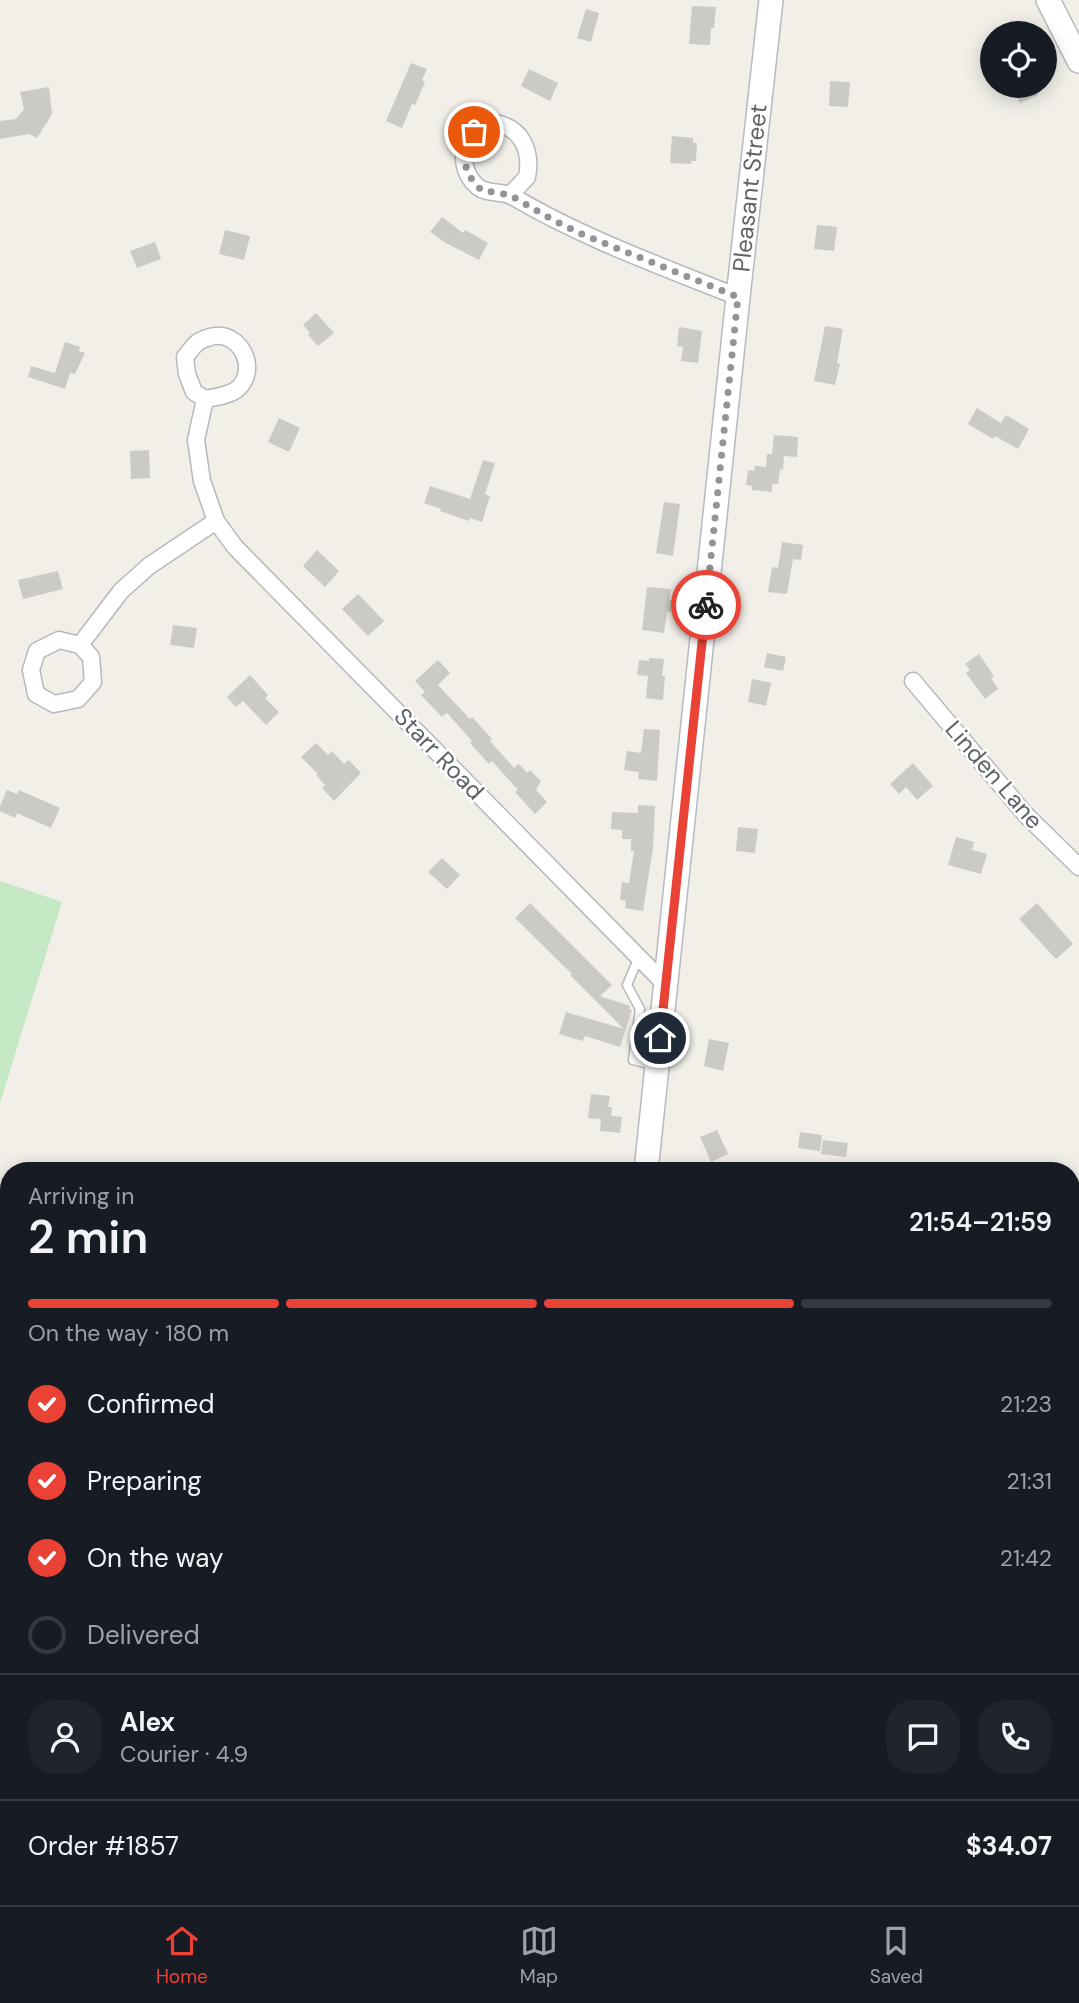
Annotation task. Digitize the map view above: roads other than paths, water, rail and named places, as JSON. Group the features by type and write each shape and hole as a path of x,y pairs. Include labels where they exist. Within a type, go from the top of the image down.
{"main road":[{"name":"Pleasant Street","path":"647,1162 771,0"},
{"path":"1048,0 1079,61"}],"street":[{"path":"510,195 527,177 528,161 523,140 514,130 502,124 480,127 466,147 464,162 481,190 510,195 584,235 738,297"},
{"path":"219,334 234,340 244,351 248,364 246,380 236,390 223,396 205,399 194,392 187,374 186,357 197,341 219,334"},
{"name":"Starr Road","path":"205,399 196,440 202,481 216,521 235,547 666,985"},
{"path":"80,645 121,591 149,566 216,521"},
{"path":"59,640 80,645 91,657 93,682 78,699 54,704 36,694 31,670 37,651 59,640"},
{"name":"Linden Lane","path":"913,681 1026,815 1079,867"}],"lane":[{"path":"639,957 627,985 640,1010 634,1060 658,1065"}]}
